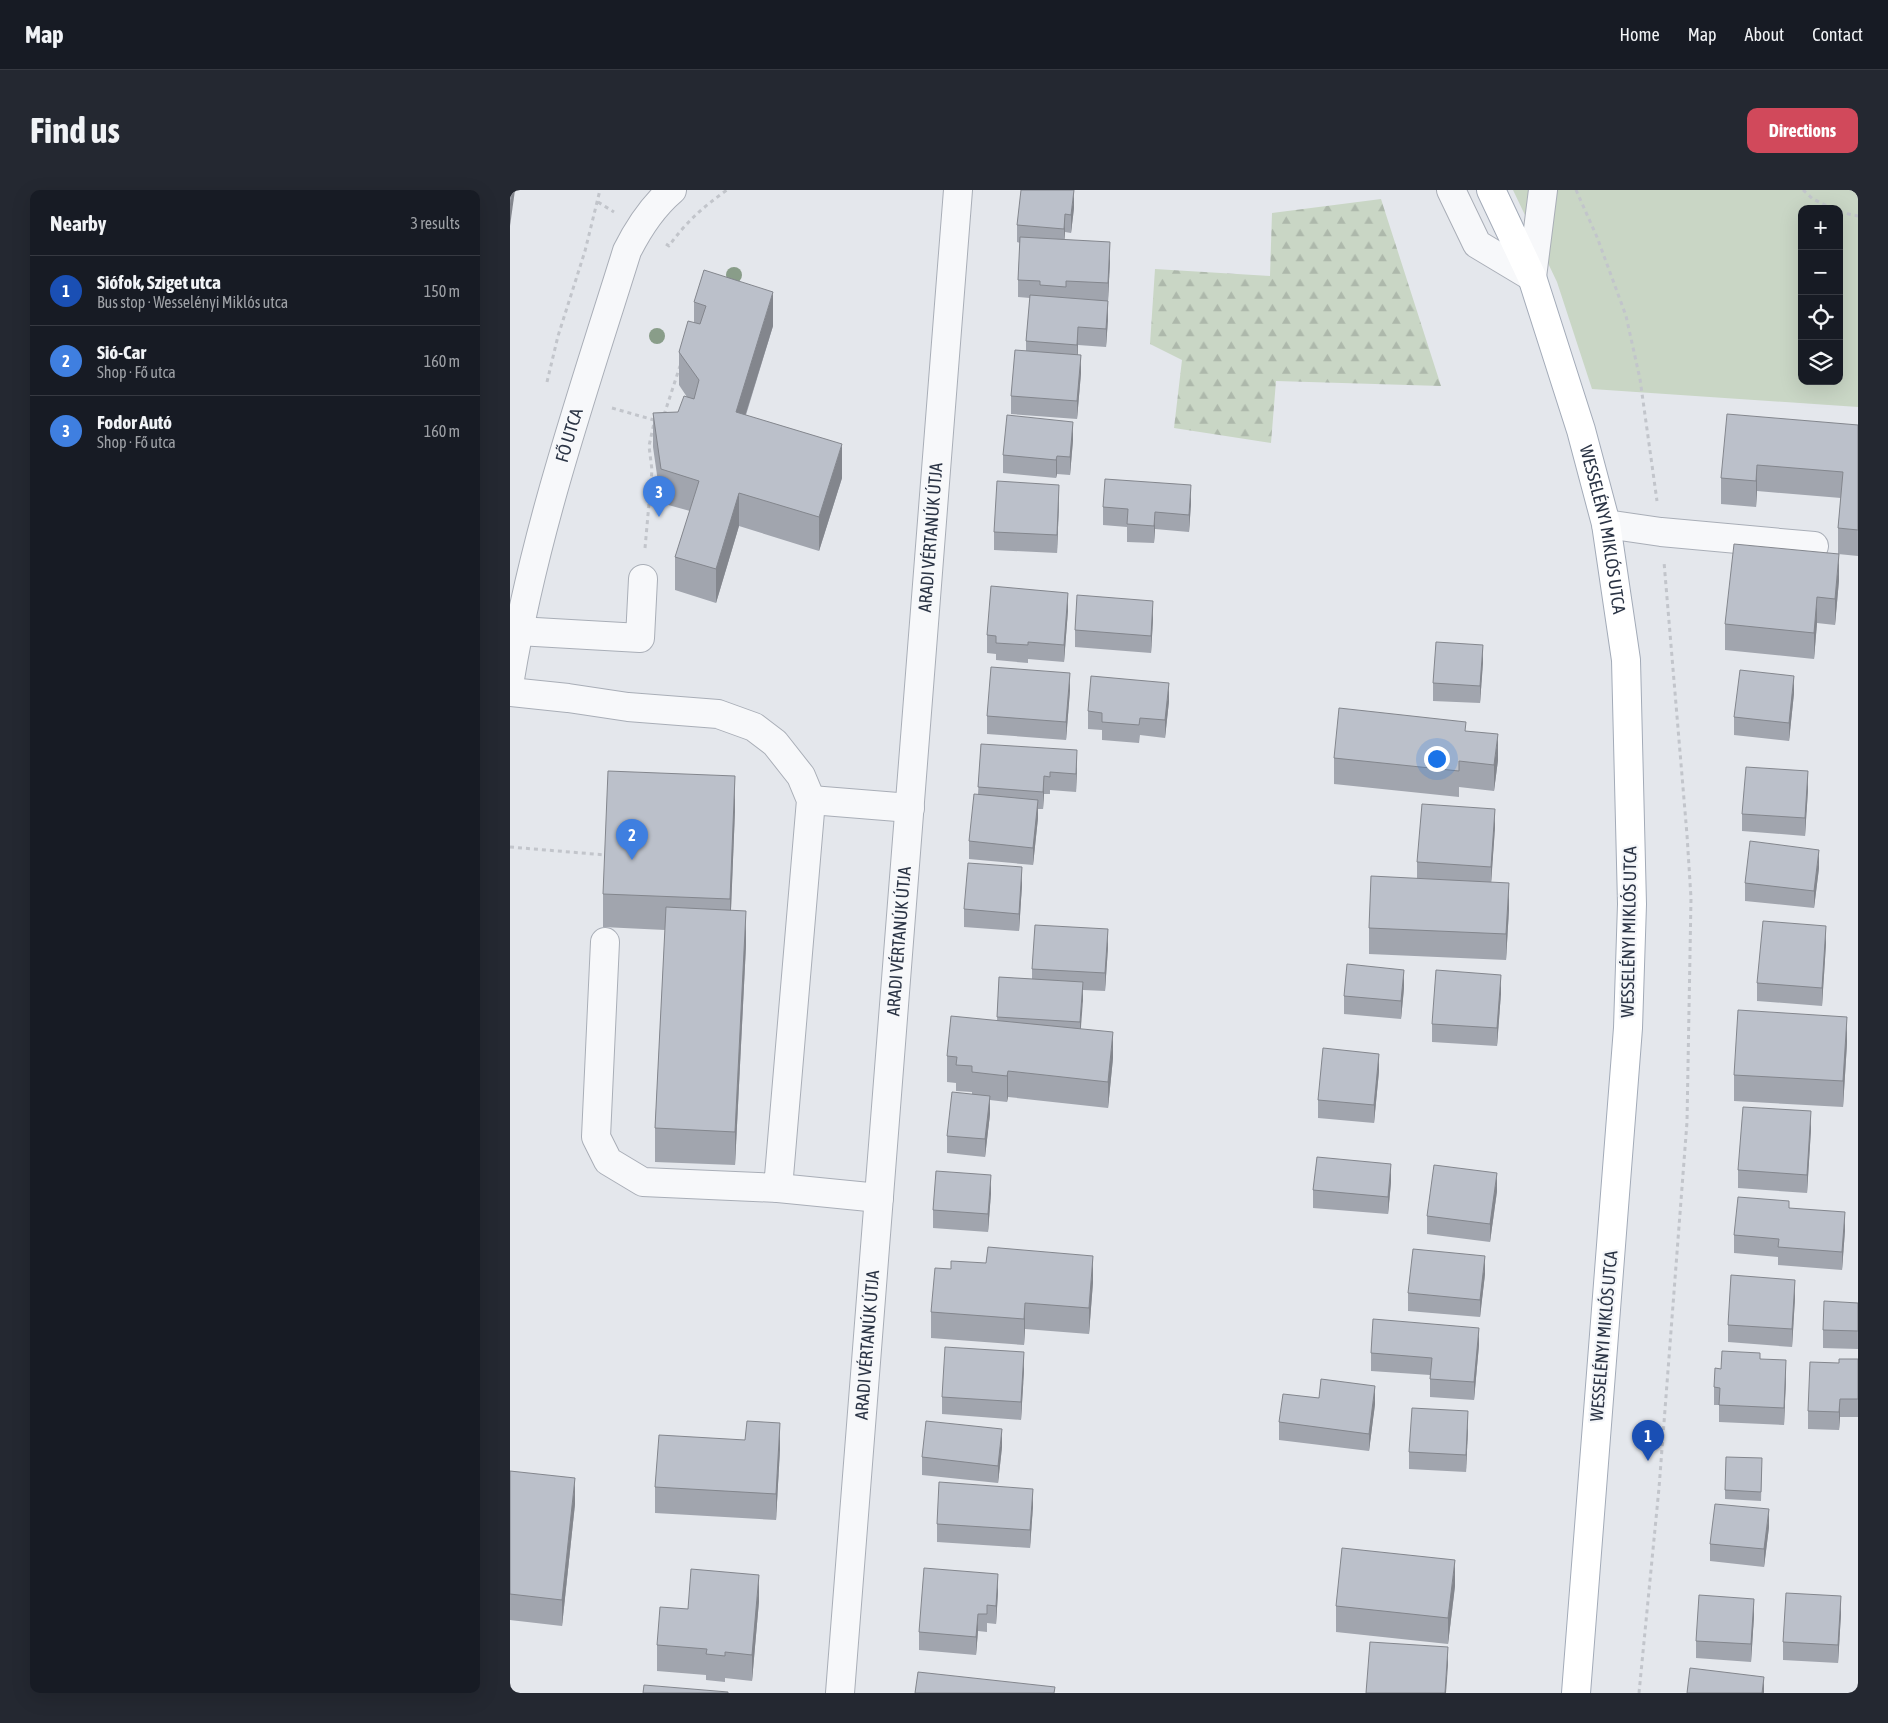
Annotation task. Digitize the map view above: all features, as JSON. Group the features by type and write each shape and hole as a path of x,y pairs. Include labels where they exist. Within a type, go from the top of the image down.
{"main road":[{"name":"WESSELÉNYI MIKLÓS UTCA","path":"1491,190 1532,277 1580,430 1606,524 1626,660 1632,904 1628,1028 1576,1693"}],"street":[{"name":"ARADI VÉRTANÚK ÚTJA","path":"840,1693 958,190"},
{"path":"1451,190 1477,244 1532,277 1543,190"},
{"name":"FŐ UTCA","path":"510,679 518,631 551,497 627,251 638,228 661,194"},
{"path":"1606,524 1661,532 1814,546"},
{"path":"518,631 640,638 643,579"},
{"path":"510,692 628,707 718,714 754,727 775,743 801,776 811,800 778,1188"},
{"path":"811,800 910,808"},
{"path":"605,942 596,1137 608,1161 643,1182 778,1188 879,1198"}],"path":[{"path":"547,382 558,336 585,251 600,190"},
{"path":"669,246 684,224 727,190"},
{"path":"1803,190 1813,199 1825,205"},
{"path":"1843,213 1858,216"},
{"path":"643,579 652,470 650,446 654,420 665,412 680,365"},
{"path":"612,408 654,420"},
{"path":"510,847 606,855"}],"green space":[{"path":"1513,190 1858,190 1858,407 1592,389 1557,282"},
{"path":"1381,199 1441,386 1276,381 1271,443 1174,428 1182,360 1150,344 1155,269 1270,276 1272,213"}],"building":[{"path":"510,190 512,190 510,209"},
{"path":"1021,190 1074,190 1071,215 1065,214 1064,229 1017,225"},
{"path":"1020,237 1110,242 1108,283 1066,281 1066,287 1040,285 1040,281 1018,280"},
{"path":"704,270 773,292 736,412 842,444 819,517 739,493 716,569 675,557 699,481 661,469 653,413 678,412 684,396 694,399 699,380 679,352 688,321 700,324 706,306 694,302"},
{"path":"1030,295 1108,301 1106,329 1078,327 1077,345 1026,341"},
{"path":"1015,350 1081,355 1077,401 1011,396"},
{"path":"1727,414 1858,425 1858,530 1838,528 1843,472 1757,465 1756,481 1721,478"},
{"path":"1007,415 1073,422 1070,457 1057,456 1056,460 1003,455"},
{"path":"1105,479 1191,485 1189,515 1155,512 1154,526 1127,524 1128,509 1103,507"},
{"path":"997,481 1059,485 1057,535 994,532"},
{"path":"1734,544 1839,554 1835,599 1817,597 1814,633 1725,624"},
{"path":"991,586 1068,593 1064,645 1028,642 1028,645 996,643 996,636 987,635"},
{"path":"1077,595 1153,601 1151,636 1075,630"},
{"path":"1436,642 1483,645 1480,686 1433,683"},
{"path":"991,667 1070,673 1066,722 987,716"},
{"path":"1740,670 1794,676 1789,723 1734,717"},
{"path":"1091,676 1169,683 1165,720 1140,718 1139,725 1102,722 1102,713 1088,711"},
{"path":"1339,708 1466,722 1465,731 1498,734 1494,765 1459,761 1459,771 1334,758"},
{"path":"981,744 1077,750 1076,774 1050,772 1050,777 1044,776 1043,792 978,787"},
{"path":"1746,767 1808,771 1805,818 1742,814"},
{"path":"608,771 735,776 730,899 603,894"},
{"path":"974,794 1038,800 1033,848 969,841"},
{"path":"1422,804 1495,809 1491,867 1417,862"},
{"path":"1750,841 1819,850 1814,891 1745,883"},
{"path":"968,863 1022,867 1019,914 964,909"},
{"path":"1371,876 1509,883 1506,934 1369,928"},
{"path":"666,907 746,911 735,1132 655,1128"},
{"path":"1763,921 1826,926 1822,988 1757,983"},
{"path":"1035,925 1108,929 1105,973 1032,969"},
{"path":"1347,964 1404,970 1401,1001 1344,996"},
{"path":"1436,970 1501,975 1497,1028 1432,1024"},
{"path":"999,977 1083,982 1080,1022 997,1017"},
{"path":"1738,1010 1847,1017 1843,1081 1734,1075"},
{"path":"951,1016 1113,1032 1108,1082 1008,1071 1007,1076 972,1072 972,1066 956,1065 957,1057 947,1056"},
{"path":"1323,1048 1379,1054 1374,1105 1318,1100"},
{"path":"952,1092 990,1096 985,1139 947,1136"},
{"path":"1743,1107 1811,1111 1807,1175 1738,1170"},
{"path":"1317,1157 1391,1164 1388,1197 1313,1190"},
{"path":"1434,1165 1497,1173 1490,1224 1427,1216"},
{"path":"936,1171 991,1175 988,1214 933,1210"},
{"path":"1738,1197 1789,1201 1789,1208 1845,1212 1842,1252 1778,1247 1779,1239 1734,1235"},
{"path":"988,1247 1093,1256 1089,1308 1025,1303 1024,1319 931,1312 935,1268 951,1269 951,1261 986,1263"},
{"path":"1413,1249 1485,1256 1480,1300 1408,1293"},
{"path":"1731,1275 1795,1280 1792,1329 1728,1325"},
{"path":"1824,1301 1858,1303 1858,1331 1823,1330"},
{"path":"1373,1319 1479,1328 1474,1382 1430,1379 1432,1358 1371,1353"},
{"path":"945,1347 1024,1352 1021,1402 942,1397"},
{"path":"1722,1351 1760,1353 1760,1359 1786,1360 1784,1408 1719,1405 1720,1388 1714,1387 1715,1368 1721,1369"},
{"path":"1839,1359 1858,1359 1858,1399 1840,1399 1839,1412 1808,1411 1810,1362 1839,1363"},
{"path":"1321,1379 1375,1386 1369,1434 1279,1422 1283,1394 1319,1398"},
{"path":"1412,1408 1468,1411 1466,1455 1409,1452"},
{"path":"747,1421 780,1423 776,1494 655,1487 659,1435 745,1440"},
{"path":"926,1421 1002,1429 998,1466 922,1457"},
{"path":"1726,1457 1762,1458 1761,1492 1725,1490"},
{"path":"510,1471 575,1478 562,1600 510,1594"},
{"path":"939,1482 1033,1489 1030,1530 937,1524"},
{"path":"1715,1504 1769,1509 1764,1549 1710,1544"},
{"path":"1342,1548 1455,1560 1448,1618 1336,1606"},
{"path":"924,1568 998,1574 996,1606 987,1605 987,1614 978,1614 976,1637 919,1632"},
{"path":"691,1569 759,1575 752,1655 725,1652 725,1656 706,1654 707,1649 657,1645 660,1607 688,1609"},
{"path":"1786,1593 1841,1596 1838,1645 1783,1642"},
{"path":"1699,1595 1754,1599 1751,1644 1696,1641"},
{"path":"1370,1642 1448,1647 1445,1693 1366,1693"},
{"path":"1690,1668 1764,1677 1762,1693 1687,1693"},
{"path":"918,1672 1055,1687 1054,1693 915,1693"},
{"path":"644,1685 728,1692 728,1693 643,1693"}],"place":[{"name":"Fodor Autó","path":"659,517"},
{"name":"Sió-Car","path":"632,860"},
{"name":"Siófok, Sziget utca","path":"1648,1461"}]}
